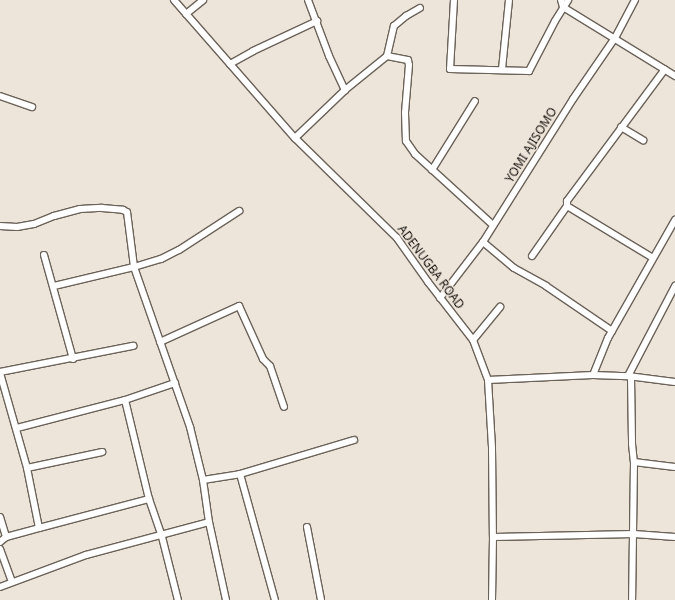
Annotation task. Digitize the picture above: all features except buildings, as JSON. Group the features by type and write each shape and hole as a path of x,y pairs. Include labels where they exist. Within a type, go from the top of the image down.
{"street":[{"name":"ADENUGBA ROAD","path":"174,0 295,138 397,238 440,298 473,340 488,380 492,448 494,537 492,600"},
{"path":"186,14 203,0"},
{"path":"308,0 345,90"},
{"path":"454,0 450,69 502,69 529,71 554,21 568,0"},
{"path":"502,69 509,0"},
{"path":"561,0 563,7 675,76"},
{"name":"YOMI AJISOMO","path":"440,298 483,242 573,99 615,38 635,0"},
{"path":"295,138 345,90 387,56 394,26 400,20 420,8"},
{"path":"230,64 253,51 317,22"},
{"path":"387,56 408,60 409,65 405,113 406,141 415,154 493,225"},
{"path":"532,256 567,206 567,201 665,69"},
{"path":"0,96 32,107"},
{"path":"432,170 475,101"},
{"path":"621,127 643,140"},
{"path":"567,206 653,258"},
{"path":"0,226 17,227 34,224 54,216 80,209 102,208 123,210 127,215 134,267 190,427 203,480 208,522 226,600"},
{"path":"54,286 161,259 179,250 239,211"},
{"path":"593,375 612,331 675,220"},
{"path":"483,242 514,268 546,286 612,331"},
{"path":"44,255 54,286 73,359"},
{"path":"632,600 634,462 630,376 675,286"},
{"path":"160,342 239,306 263,359 270,366 284,407"},
{"path":"473,340 500,308"},
{"path":"39,528 17,428 0,373 133,346"},
{"path":"488,380 593,375 630,376 675,382"},
{"path":"17,428 125,400 175,383"},
{"path":"125,400 149,499 161,534 178,600"},
{"path":"203,480 240,474 354,440"},
{"path":"27,468 102,452"},
{"path":"634,462 675,467"},
{"path":"240,474 276,600"},
{"path":"0,542 6,537 149,499"},
{"path":"0,516 6,537"},
{"path":"0,588 12,582 86,555 208,522"},
{"path":"307,527 321,600"},
{"path":"494,537 634,534 675,537"},
{"path":"0,549 12,582"}]}
